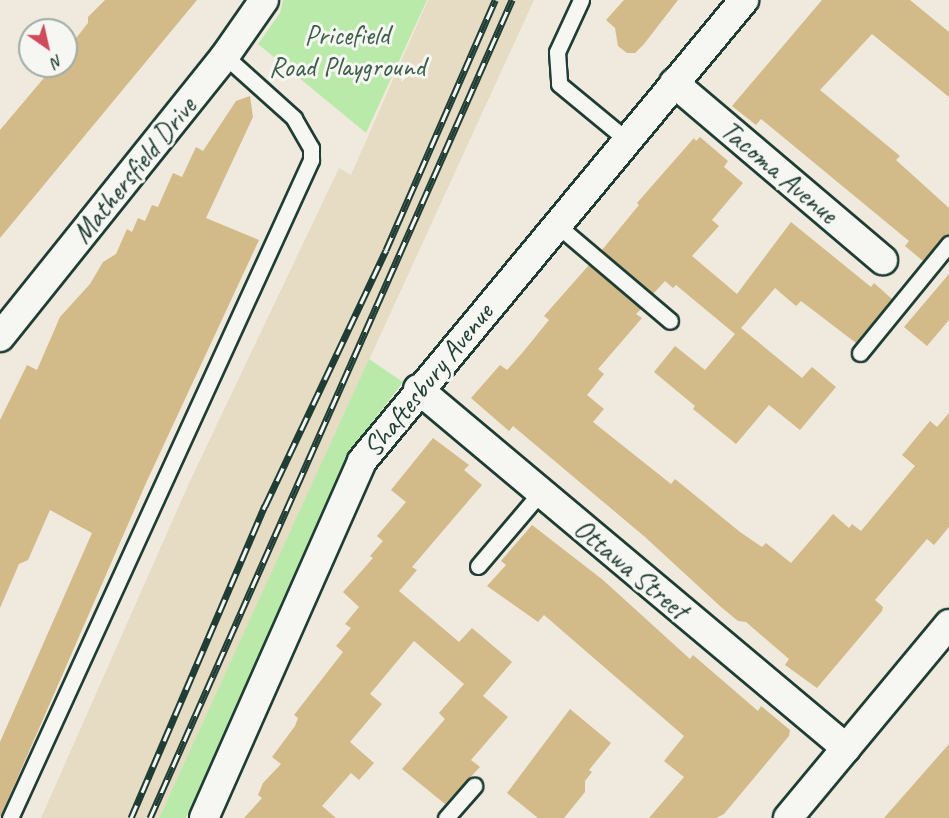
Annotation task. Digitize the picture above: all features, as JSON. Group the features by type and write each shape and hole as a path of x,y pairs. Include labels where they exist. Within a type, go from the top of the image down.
{"street":[{"name":"Mathersfield Drive","path":"0,337 225,56 264,0"},
{"name":"Shaftesbury Avenue","path":"204,818 362,461 418,389 744,0"},
{"name":"Tacoma Avenue","path":"674,83 883,260"},
{"name":"Ottawa Street","path":"418,389 846,748"},
{"path":"788,818 949,624"}],"lane":[{"path":"581,0 557,52 559,84 627,140"},
{"path":"10,818 310,160 311,148 294,118 225,56"},
{"path":"557,225 670,321"},
{"path":"860,353 949,244"},
{"path":"478,566 540,493"},
{"path":"446,818 474,786"}],"shaded area":[{"path":"428,0 534,0 159,818 41,818 190,481 339,168 351,175"}],"green space":[{"name":"Pricefield Road Playground","path":"283,0 427,0 366,133 258,44 280,13"},
{"path":"369,359 403,382 347,455 186,818 159,818"}],"building":[{"path":"105,0 197,0 0,238 0,130 44,78 78,78 78,36 88,23 88,17"},
{"path":"624,0 678,0 635,53 627,53 618,46 615,28 606,20"},
{"path":"822,0 910,0 949,32 949,97 872,34 820,90 900,156 896,160 949,208 949,234 923,261 905,246 909,241 761,119 756,125 732,106"},
{"path":"250,96 253,117 206,218 259,240 146,483 0,818 0,742 92,533 50,510 28,560 19,564 0,608 0,420 27,365 37,370 60,317 90,284 103,262 116,254 127,229 132,232 138,218 145,221 152,205 158,207 173,173 182,177 196,147 203,151 236,101"},
{"path":"700,137 728,161 724,167 743,183 712,220 719,226 692,256 737,294 791,222 871,287 874,283 892,299 856,343 801,301 796,306 775,288 741,328 802,378 812,367 836,387 800,430 769,405 736,444 693,409 695,406 654,372 675,346 705,370 735,334 676,285 673,288 665,281 653,294 602,250 639,205 637,203 694,138 696,141"},
{"path":"589,265 641,309 636,314 642,318 598,369 604,374 587,395 604,409 593,422 671,484 675,479 740,532 762,547 766,543 791,563 833,514 849,528 852,524 861,531 915,466 902,455 930,421 937,427 949,413 949,527 934,545 927,539 875,600 883,607 882,611 817,688 785,665 789,659 746,622 738,621 721,607 645,537 513,426 509,431 471,398 500,365 507,370 523,352 549,320 544,316"},
{"path":"949,274 949,320 927,346 904,327"},
{"path":"433,438 469,465 464,470 482,485 412,567 417,570 399,591 459,642 472,628 512,662 483,696 508,717 471,760 480,767 445,804 402,769 445,719 439,713 464,684 414,641 370,694 382,704 350,742 374,763 359,780 351,773 322,806 336,818 244,818 262,798 258,795 263,783 281,764 272,757 295,726 298,718 294,715 343,652 336,646 351,628 345,624 359,607 343,592 373,558 370,556 383,541 377,536 406,502 391,490"},
{"path":"532,525 603,580 690,659 693,655 758,711 761,706 790,730 789,736 724,814 716,818 649,818 684,777 664,761 684,736 544,615 538,622 487,586 506,565 501,561"},
{"path":"570,709 611,743 589,770 592,772 585,781 585,792 564,818 538,818 507,793"},
{"path":"949,744 949,818 884,818"}],"railway":[{"path":"131,818 265,506 386,250 495,0"},
{"path":"150,818 512,0"}]}
